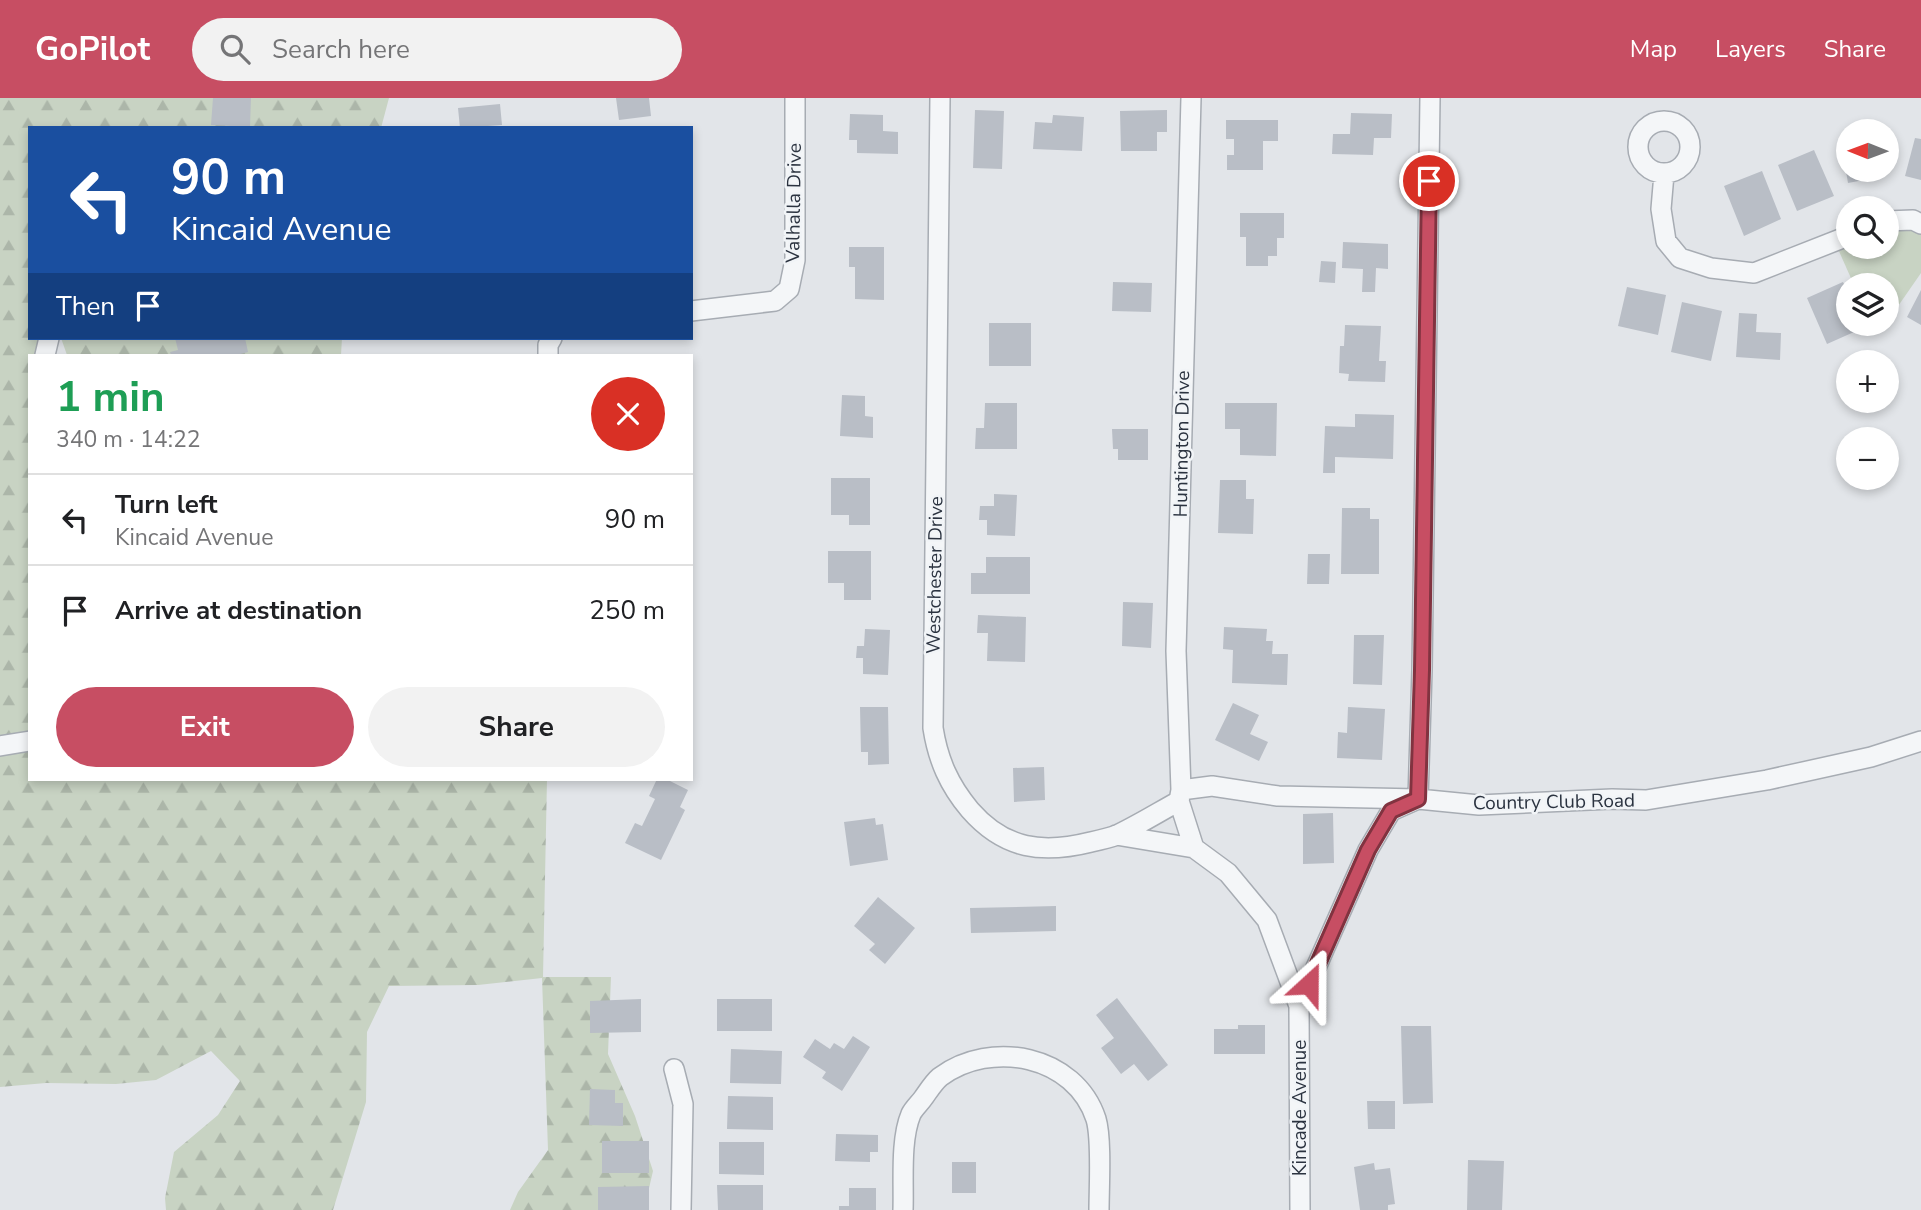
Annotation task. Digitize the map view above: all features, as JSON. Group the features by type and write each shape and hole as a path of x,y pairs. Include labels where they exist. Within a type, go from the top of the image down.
{"street":[{"name":"Valhalla Drive","path":"693,311 775,301 789,289 795,260 795,98"},
{"name":"Westchester Drive","path":"940,98 933,728 936,746 953,790 982,824 1011,841 1032,849 1063,849 1116,835 1180,795"},
{"name":"Huntington Drive","path":"1191,98 1176,651 1180,795 1194,848"},
{"path":"1299,1006 1368,850 1391,811 1418,799 1430,98"},
{"path":"1664,174 1661,209 1666,241 1680,258 1711,268 1754,273 1836,241"},
{"path":"1899,221 1913,220 1921,224"},
{"path":"0,746 28,741"},
{"name":"Country Club Road","path":"1180,795 1212,786 1278,796 1418,799 1479,805 1646,800 1767,780 1871,757 1921,741"},
{"path":"1116,835 1194,848 1228,873 1267,920 1299,1006"},
{"name":"Kincade Avenue","path":"1299,1006 1300,1210"},
{"path":"903,1210 906,1134 911,1113 938,1078 955,1067 981,1057 1014,1056 1040,1062 1072,1082 1086,1100 1096,1121 1099,1210"},
{"path":"674,1069 682,1104 681,1210"}],"green space":[{"path":"0,98 389,98 382,126 28,126 28,340 38,341 35,354 28,354 28,733 0,738"},
{"path":"1899,227 1921,233 1921,273 1899,305 1899,273 1849,273 1842,259 1899,259"},
{"path":"62,340 342,340 341,354 67,354"},
{"path":"28,750 28,781 547,781 543,977 611,977 608,1054 635,1116 653,1171 644,1210 510,1210 518,1192 548,1150 542,978 478,985 389,986 367,1032 366,1102 333,1210 166,1210 165,1198 174,1152 218,1115 240,1081 211,1051 156,1080 116,1084 46,1083 0,1087 0,755"}],"building":[{"path":"213,98 251,98 250,126 211,125"},
{"path":"616,98 649,98 651,116 619,120"},
{"path":"500,104 502,125 460,126 458,108"},
{"path":"975,110 1004,111 1002,169 973,168"},
{"path":"1167,110 1167,132 1157,132 1157,151 1121,151 1120,111"},
{"path":"1351,113 1392,114 1391,138 1374,138 1373,155 1332,154 1333,134 1350,134"},
{"path":"850,114 883,115 883,131 898,132 898,154 857,153 857,140 849,140"},
{"path":"1053,115 1084,117 1082,151 1033,149 1035,122 1052,123"},
{"path":"1226,120 1278,120 1278,141 1263,141 1263,170 1227,170 1227,155 1234,155 1234,139 1226,139"},
{"path":"1915,138 1921,139 1921,180 1905,176"},
{"path":"1814,150 1834,196 1797,211 1778,165"},
{"path":"1762,171 1781,219 1744,236 1724,186"},
{"path":"1240,213 1284,213 1284,238 1277,238 1277,256 1268,256 1268,266 1246,266 1246,237 1240,237"},
{"path":"1343,242 1388,244 1388,269 1376,268 1375,292 1362,292 1363,269 1342,268"},
{"path":"849,247 884,247 884,300 855,299 855,267 849,267"},
{"path":"1321,261 1336,262 1335,283 1319,282"},
{"path":"1113,282 1152,283 1151,312 1112,311"},
{"path":"1836,285 1836,336 1845,336 1827,344 1807,298"},
{"path":"1627,287 1666,295 1658,335 1618,326"},
{"path":"1921,290 1921,325 1907,317"},
{"path":"1682,302 1722,311 1711,361 1671,352"},
{"path":"1739,313 1757,314 1756,332 1781,333 1780,360 1736,357"},
{"path":"989,323 1031,323 1031,366 989,366"},
{"path":"1345,325 1381,326 1379,361 1386,361 1385,382 1348,381 1349,374 1339,373 1340,346 1344,346"},
{"path":"176,340 245,340 248,352 171,354 178,350"},
{"path":"842,395 865,396 865,416 873,417 873,438 840,436"},
{"path":"985,403 1017,403 1017,449 975,449 976,428 984,428"},
{"path":"1225,403 1277,403 1276,456 1240,455 1240,429 1225,429"},
{"path":"1355,414 1394,415 1393,459 1335,457 1335,473 1323,473 1325,426 1355,427"},
{"path":"1112,429 1148,429 1148,460 1118,460 1118,449 1113,449"},
{"path":"831,478 870,478 870,525 849,525 849,515 831,515"},
{"path":"1220,480 1246,480 1246,499 1254,499 1253,534 1218,533"},
{"path":"994,494 1017,495 1015,536 987,535 987,520 979,520 980,506 994,506"},
{"path":"1342,508 1370,508 1370,519 1379,519 1379,574 1341,574"},
{"path":"828,551 871,551 871,600 844,600 844,583 828,583"},
{"path":"1308,554 1330,554 1329,584 1307,584"},
{"path":"986,557 1030,557 1030,594 971,594 971,573 986,573"},
{"path":"1123,602 1153,603 1151,648 1122,646"},
{"path":"978,615 1026,617 1025,662 987,661 988,633 977,633"},
{"path":"1224,627 1267,629 1266,641 1273,641 1272,654 1288,654 1287,685 1232,683 1233,650 1223,649"},
{"path":"865,629 890,630 888,675 863,674 863,658 856,658 857,646 864,646"},
{"path":"1354,635 1384,635 1382,685 1353,684"},
{"path":"1233,703 1259,715 1250,734 1268,742 1259,761 1215,740"},
{"path":"860,707 888,707 889,764 868,765 868,752 861,752"},
{"path":"1348,707 1385,709 1382,760 1337,758 1338,732 1347,733"},
{"path":"1044,767 1045,800 1014,802 1013,768"},
{"path":"656,781 670,781 688,790 680,807 685,810 661,860 625,843 635,823 642,826 655,799 649,796"},
{"path":"1333,813 1334,863 1303,864 1303,814"},
{"path":"875,818 876,825 883,824 888,860 850,866 844,822"},
{"path":"878,897 915,928 885,964 869,950 875,944 854,926"},
{"path":"1056,906 1056,931 971,933 970,908"},
{"path":"1117,998 1168,1065 1148,1081 1134,1064 1121,1074 1101,1048 1114,1038 1096,1015"},
{"path":"641,999 641,1032 590,1033 590,1001"},
{"path":"717,999 772,999 772,1031 717,1031"},
{"path":"1238,1025 1265,1025 1265,1054 1214,1054 1214,1029 1238,1029"},
{"path":"1401,1026 1431,1026 1433,1103 1403,1104"},
{"path":"853,1036 870,1047 842,1091 822,1078 826,1072 803,1057 815,1039 830,1049 834,1043 844,1049"},
{"path":"731,1049 782,1051 781,1084 730,1083"},
{"path":"590,1089 615,1090 615,1103 623,1103 623,1126 589,1125"},
{"path":"728,1096 773,1097 773,1130 727,1129"},
{"path":"1367,1101 1395,1101 1395,1129 1368,1129"},
{"path":"836,1134 878,1135 878,1152 870,1152 870,1162 835,1161"},
{"path":"602,1141 649,1141 649,1173 602,1173"},
{"path":"719,1142 764,1142 764,1175 719,1174"},
{"path":"1468,1160 1504,1161 1502,1210 1467,1210"},
{"path":"952,1162 976,1162 976,1193 952,1193"},
{"path":"1374,1163 1375,1170 1390,1168 1395,1204 1388,1205 1388,1210 1360,1210 1354,1167"},
{"path":"717,1185 763,1185 763,1210 718,1210"},
{"path":"649,1186 649,1210 598,1210 598,1187"},
{"path":"849,1188 876,1188 876,1210 839,1210 839,1206 849,1206"}],"route":[{"path":"1309,984 1368,850 1391,811 1418,799 1429,181"}]}
